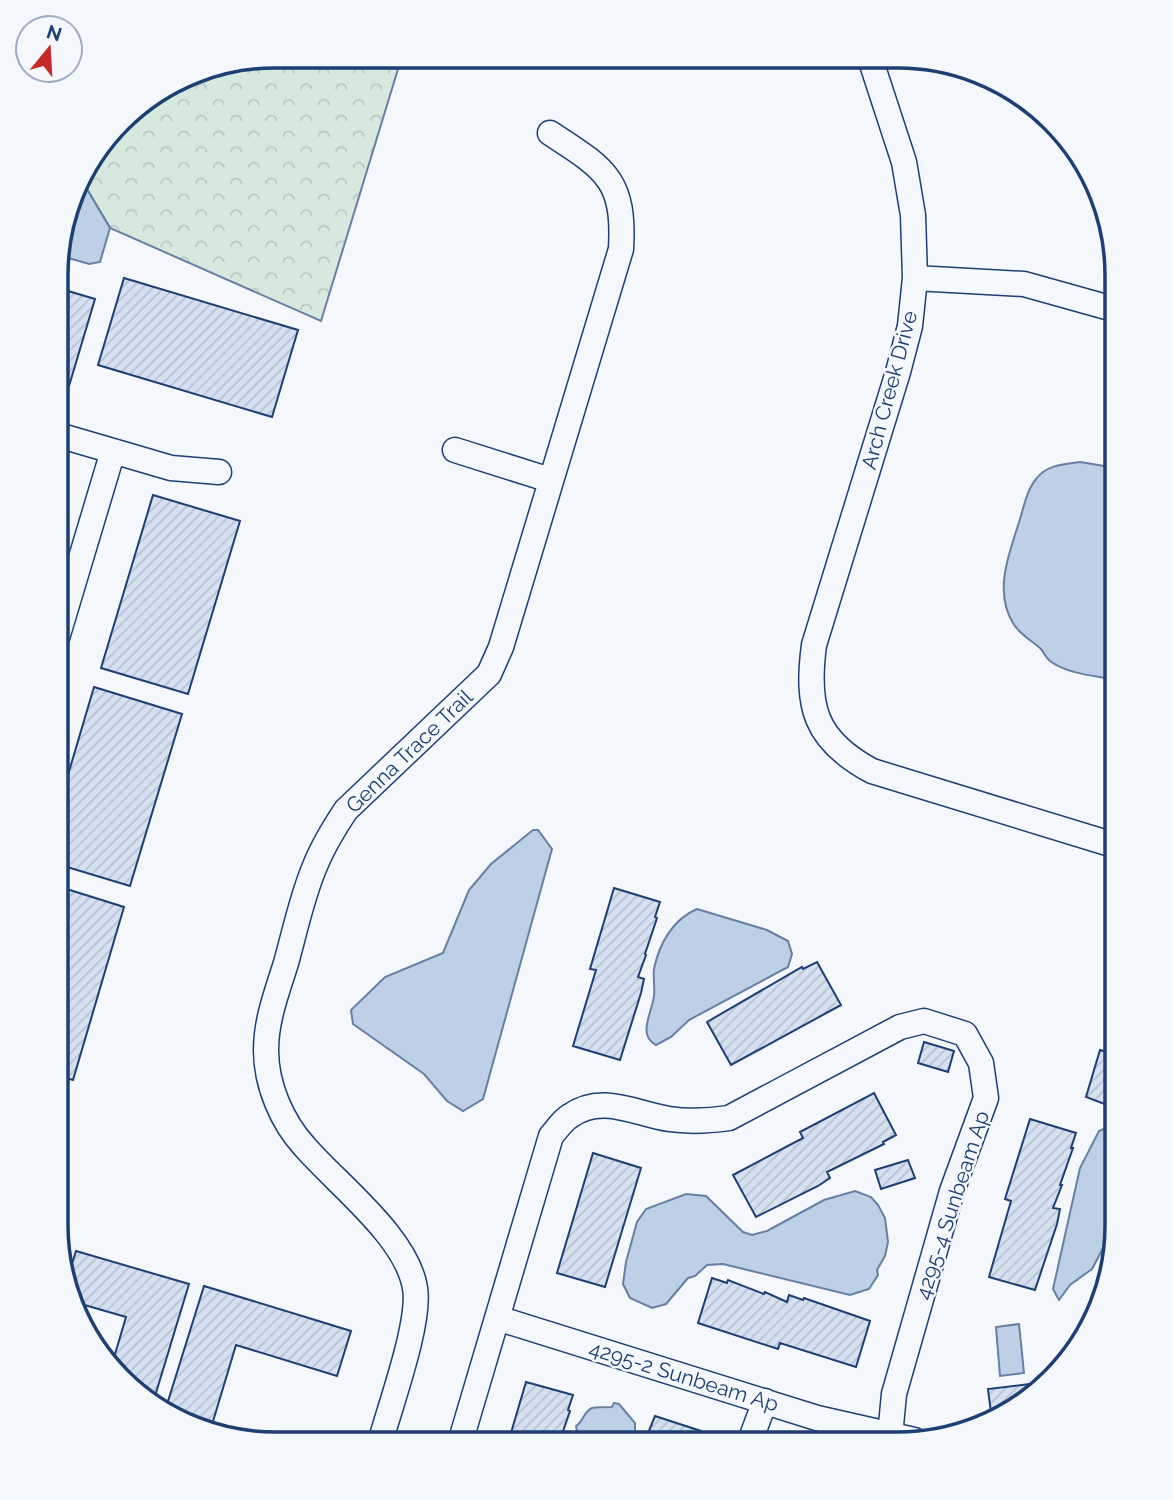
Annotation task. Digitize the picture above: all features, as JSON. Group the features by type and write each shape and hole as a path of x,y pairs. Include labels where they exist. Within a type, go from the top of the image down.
{"street":[{"name":"Arch Creek Drive","path":"873,68 904,162 913,215 915,278 910,326 898,372 814,645 810,678 812,704 832,742 851,760 872,771 1104,842"},
{"name":"Genna Trace Trail","path":"383,1431 415,1318 416,1289 409,1266 395,1242 303,1146 285,1122 271,1084 266,1052 268,1020 314,868 328,838 346,810 489,674 501,648 621,250 622,218 613,185 592,160 550,133"},
{"path":"915,278 1024,284 1105,307"},
{"path":"68,438 171,468 219,472"},
{"path":"455,450 550,480"},
{"path":"68,601 113,451"},
{"name":"4295-4 Sunbeam Ap","path":"464,1431 551,1136 569,1116 589,1107 610,1104 667,1119 703,1122 729,1118 900,1027 924,1021 965,1034 981,1063 986,1098 952,1191 894,1394 901,1431"},
{"name":"4295-2 Sunbeam Ap","path":"497,1318 817,1418 872,1431"},
{"path":"754,1431 765,1401"}],"green space":[{"path":"398,68 321,321 110,228 87,190 103,160 120,139 139,120 172,96 209,79 248,70"}],"water":[{"path":"87,190 110,228 100,262 89,264 69,258 75,222"},
{"path":"1080,462 1105,466 1105,678 1073,672 1050,661 1040,648 1016,627 1004,597 1005,571 1026,498 1040,474 1062,465"},
{"path":"533,830 538,830 552,849 483,1099 463,1111 447,1101 424,1074 353,1024 351,1010 385,977 443,953 469,890 491,864"},
{"path":"697,909 767,930 788,941 792,954 788,967 689,1020 671,1037 656,1045 650,1041 646,1030 654,996 656,960 668,933 688,913"},
{"path":"1104,1129 1103,1248 1092,1269 1070,1285 1059,1300 1053,1289 1080,1168 1099,1131"},
{"path":"855,1191 871,1197 885,1218 888,1242 885,1256 869,1289 850,1295 723,1264 707,1265 695,1276 688,1278 666,1304 652,1308 630,1298 623,1284 637,1222 646,1209 686,1194 706,1196 743,1232 752,1235 767,1231 824,1200"},
{"path":"1019,1324 1024,1373 1000,1376 996,1327"},
{"path":"614,1403 619,1404 635,1423 635,1431 577,1431 576,1426 592,1408 612,1407"}],"building":[{"path":"124,278 298,330 272,417 98,365"},
{"path":"68,291 95,299 68,386"},
{"path":"153,495 240,521 188,694 101,668"},
{"path":"94,687 182,714 130,886 68,867 68,775"},
{"path":"614,888 660,902 638,977 644,979 641,993 620,1060 573,1046 596,970 590,969"},
{"path":"68,889 124,907 73,1080 68,1079"},
{"path":"817,962 841,1005 731,1065 707,1022 802,967 803,969"},
{"path":"924,1042 954,1051 948,1072 918,1063"},
{"path":"1100,1050 1104,1051 1104,1104 1086,1097"},
{"path":"874,1093 896,1135 883,1142 884,1144 827,1172 830,1178 818,1186 756,1217 733,1175 803,1138 800,1132"},
{"path":"1030,1119 1076,1133 1053,1208 1060,1209 1057,1224 1035,1290 989,1277 1011,1201 1005,1199"},
{"path":"593,1153 641,1168 605,1287 557,1273"},
{"path":"908,1160 915,1178 881,1189 875,1170"},
{"path":"76,1251 189,1284 156,1393 115,1355 126,1317 85,1305 72,1263"},
{"path":"712,1278 727,1283 728,1280 787,1302 789,1295 803,1300 804,1298 870,1321 856,1367 780,1343 778,1349 698,1323"},
{"path":"204,1286 351,1331 337,1376 236,1345 213,1422 168,1401"},
{"path":"526,1382 573,1395 563,1431 512,1431"},
{"path":"1030,1384 991,1409 988,1389"},
{"path":"655,1416 701,1431 649,1431"}]}
